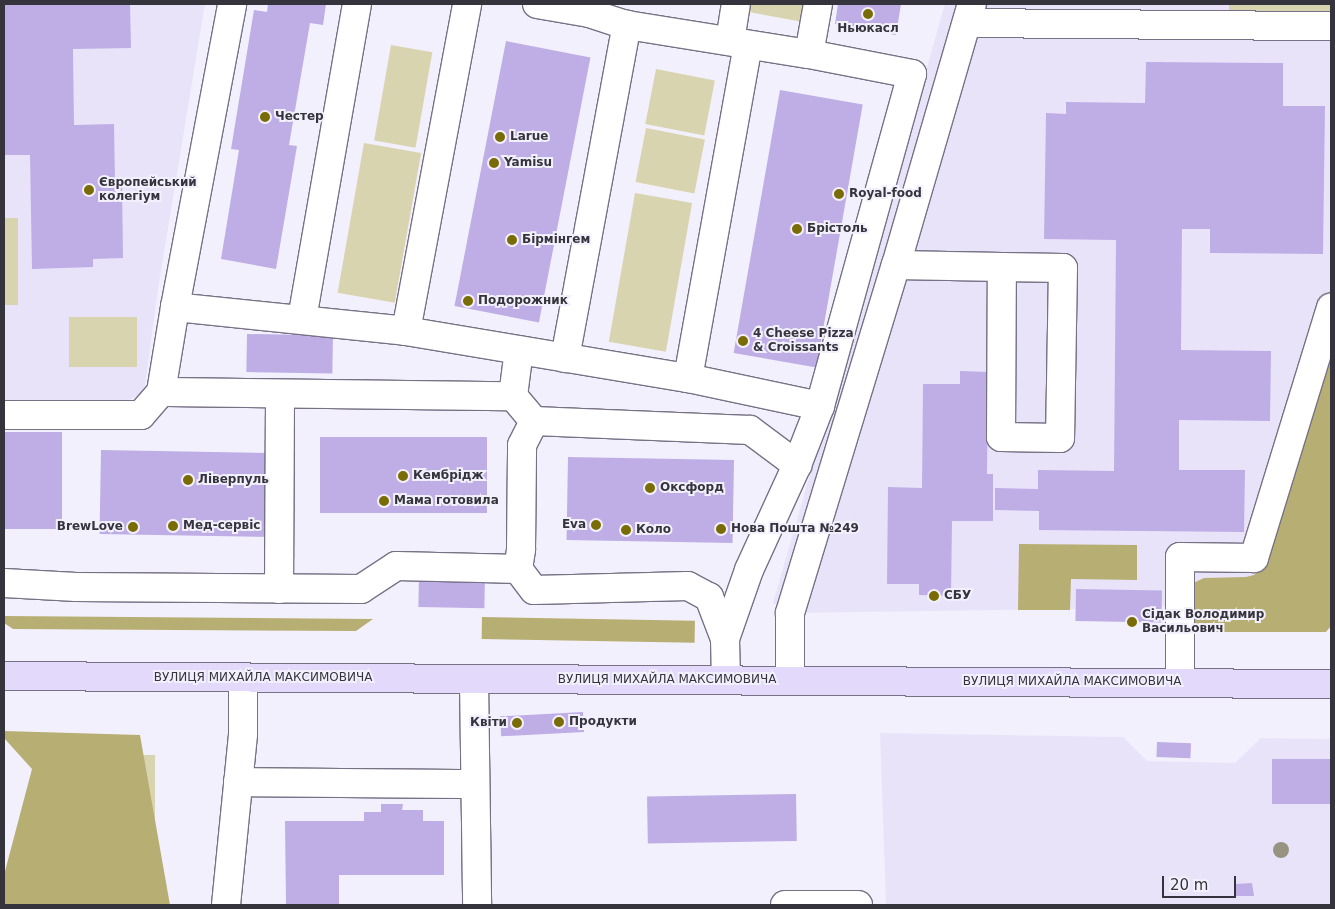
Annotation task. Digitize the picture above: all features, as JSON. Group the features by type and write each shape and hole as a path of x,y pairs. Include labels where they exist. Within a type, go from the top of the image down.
{"main road":[{"name":"ВУЛИЦЯ МИХАЙЛА МАКСИМОВИЧА","path":"4,676 1331,684"}],"lane":[{"path":"4,416 141,415 161,392 175,307 232,4"},
{"path":"302,319 357,4"},
{"path":"406,331 467,4"},
{"path":"537,4 589,13 626,25 809,54 912,74 820,406 797,465 759,552 749,570 726,639 726,679"},
{"path":"688,378 739,43 736,4"},
{"path":"809,54 818,4"},
{"path":"790,680 790,613 896,265 969,13 1331,26"},
{"path":"565,358 626,25"},
{"path":"896,265 1062,268 1060,438 1001,438 1002,267"},
{"path":"175,307 406,331 688,378 820,406"},
{"path":"1180,683 1180,557 1254,558 1331,308"},
{"path":"519,350 513,396 534,421 750,430 797,465"},
{"path":"161,392 513,396"},
{"path":"279,589 280,394"},
{"path":"534,421 522,445 521,550 518,569 534,590 688,586 709,597 726,639"},
{"path":"4,583 76,587 361,589 396,566 518,569"},
{"path":"226,905 243,734 243,677"},
{"path":"474,680 477,905"},
{"path":"238,782 475,784"},
{"path":"785,905 858,905"}],"shaded area":[{"name":"Європейський колегіум","path":"4,4 205,4 158,289 144,393 120,404 4,403"},
{"path":"736,4 818,4 814,24 738,10"},
{"path":"945,4 1331,4 1331,609 1162,606 1161,621 1076,621 1076,609 790,613 773,603"},
{"path":"1229,4 1331,4 1331,19 1229,19"},
{"path":"391,45 432,52 416,148 374,141"},
{"path":"656,69 715,80 704,135 645,124"},
{"path":"646,128 705,139 694,193 636,182"},
{"path":"364,143 421,153 395,303 338,293"},
{"path":"635,193 692,203 666,352 609,342"},
{"path":"4,218 18,218 18,305 4,305"},
{"path":"69,317 137,317 137,367 69,367"},
{"path":"1331,348 1331,626 1326,632 1198,632 1192,626 1191,584 1204,578 1246,577 1254,575 1261,569"},
{"path":"1019,544 1137,545 1137,580 1071,579 1070,610 1018,610"},
{"path":"4,616 373,619 356,631 13,629 4,623"},
{"path":"482,617 695,621 695,643 482,639"},
{"path":"4,731 140,735 170,905 4,905 4,875 32,769 4,738"},
{"path":"880,733 1123,737 1147,761 1235,763 1261,738 1331,739 1331,905 886,905"},
{"path":"143,755 155,755 155,905 143,905"}],"building":[{"path":"4,4 130,4 131,48 73,49 74,125 114,124 115,185 122,185 123,258 93,259 93,267 32,269 30,155 4,155"},
{"name":"Честер","path":"268,4 326,4 323,25 310,23 289,145 297,146 276,269 221,259 239,150 231,149 254,10 267,12"},
{"name":"Ньюкасл","path":"838,4 901,4 896,35 835,24"},
{"name":"Бірмінгем","path":"506,41 590,57 539,322 454,306"},
{"path":"1146,62 1283,63 1283,106 1325,106 1323,254 1210,253 1210,229 1182,229 1181,350 1271,351 1270,421 1179,420 1179,470 1245,470 1244,532 1039,530 1039,511 995,510 995,488 1038,489 1038,470 1114,471 1116,240 1044,239 1046,113 1066,114 1066,102 1145,103"},
{"name":"Брістоль","path":"780,90 863,105 816,368 734,353"},
{"path":"247,334 333,336 332,373 246,372"},
{"path":"960,371 988,372 987,474 993,474 993,521 952,521 951,596 919,595 919,584 887,584 888,487 922,488 923,384 960,384"},
{"path":"4,432 62,432 62,529 4,529"},
{"name":"Кембрідж","path":"320,437 487,437 487,513 320,513"},
{"name":"Ліверпуль","path":"101,450 275,453 274,537 100,534"},
{"name":"Оксфорд","path":"568,457 734,460 733,543 567,540"},
{"path":"419,572 485,573 484,608 418,607"},
{"path":"1076,589 1162,591 1161,622 1075,621"},
{"path":"583,712 584,732 501,736 500,716"},
{"path":"1157,742 1191,743 1190,758 1156,757"},
{"path":"1272,759 1331,759 1331,804 1272,804"},
{"path":"796,794 797,841 648,844 647,797"},
{"path":"381,804 403,804 402,810 423,810 423,821 444,821 444,875 339,875 339,905 286,905 285,821 364,821 364,812 381,812"},
{"path":"1252,883 1254,896 1236,896 1235,884"}],"place":[{"name":"Ньюкасл","path":"868,14"},
{"name":"Честер","path":"265,117"},
{"name":"Larue","path":"500,137"},
{"name":"Yamisu","path":"494,163"},
{"name":"Європейський колегіум","path":"89,190"},
{"name":"Royal-food","path":"839,194"},
{"name":"Брістоль","path":"797,229"},
{"name":"Бірмінгем","path":"512,240"},
{"name":"Подорожник","path":"468,301"},
{"name":"4 Cheese Pizza & Croissants","path":"743,341"},
{"name":"Кембрідж","path":"403,476"},
{"name":"Ліверпуль","path":"188,480"},
{"name":"Оксфорд","path":"650,488"},
{"name":"Мама готовила","path":"384,501"},
{"name":"Eva","path":"596,525"},
{"name":"Мед-сервіс","path":"173,526"},
{"name":"BrewLove","path":"133,527"},
{"name":"Нова Пошта №249","path":"721,529"},
{"name":"Коло","path":"626,530"},
{"name":"СБУ","path":"934,596"},
{"name":"Сідак Володимир Васильович","path":"1132,622"},
{"name":"Продукти","path":"559,722"},
{"name":"Квіти","path":"517,723"}]}
